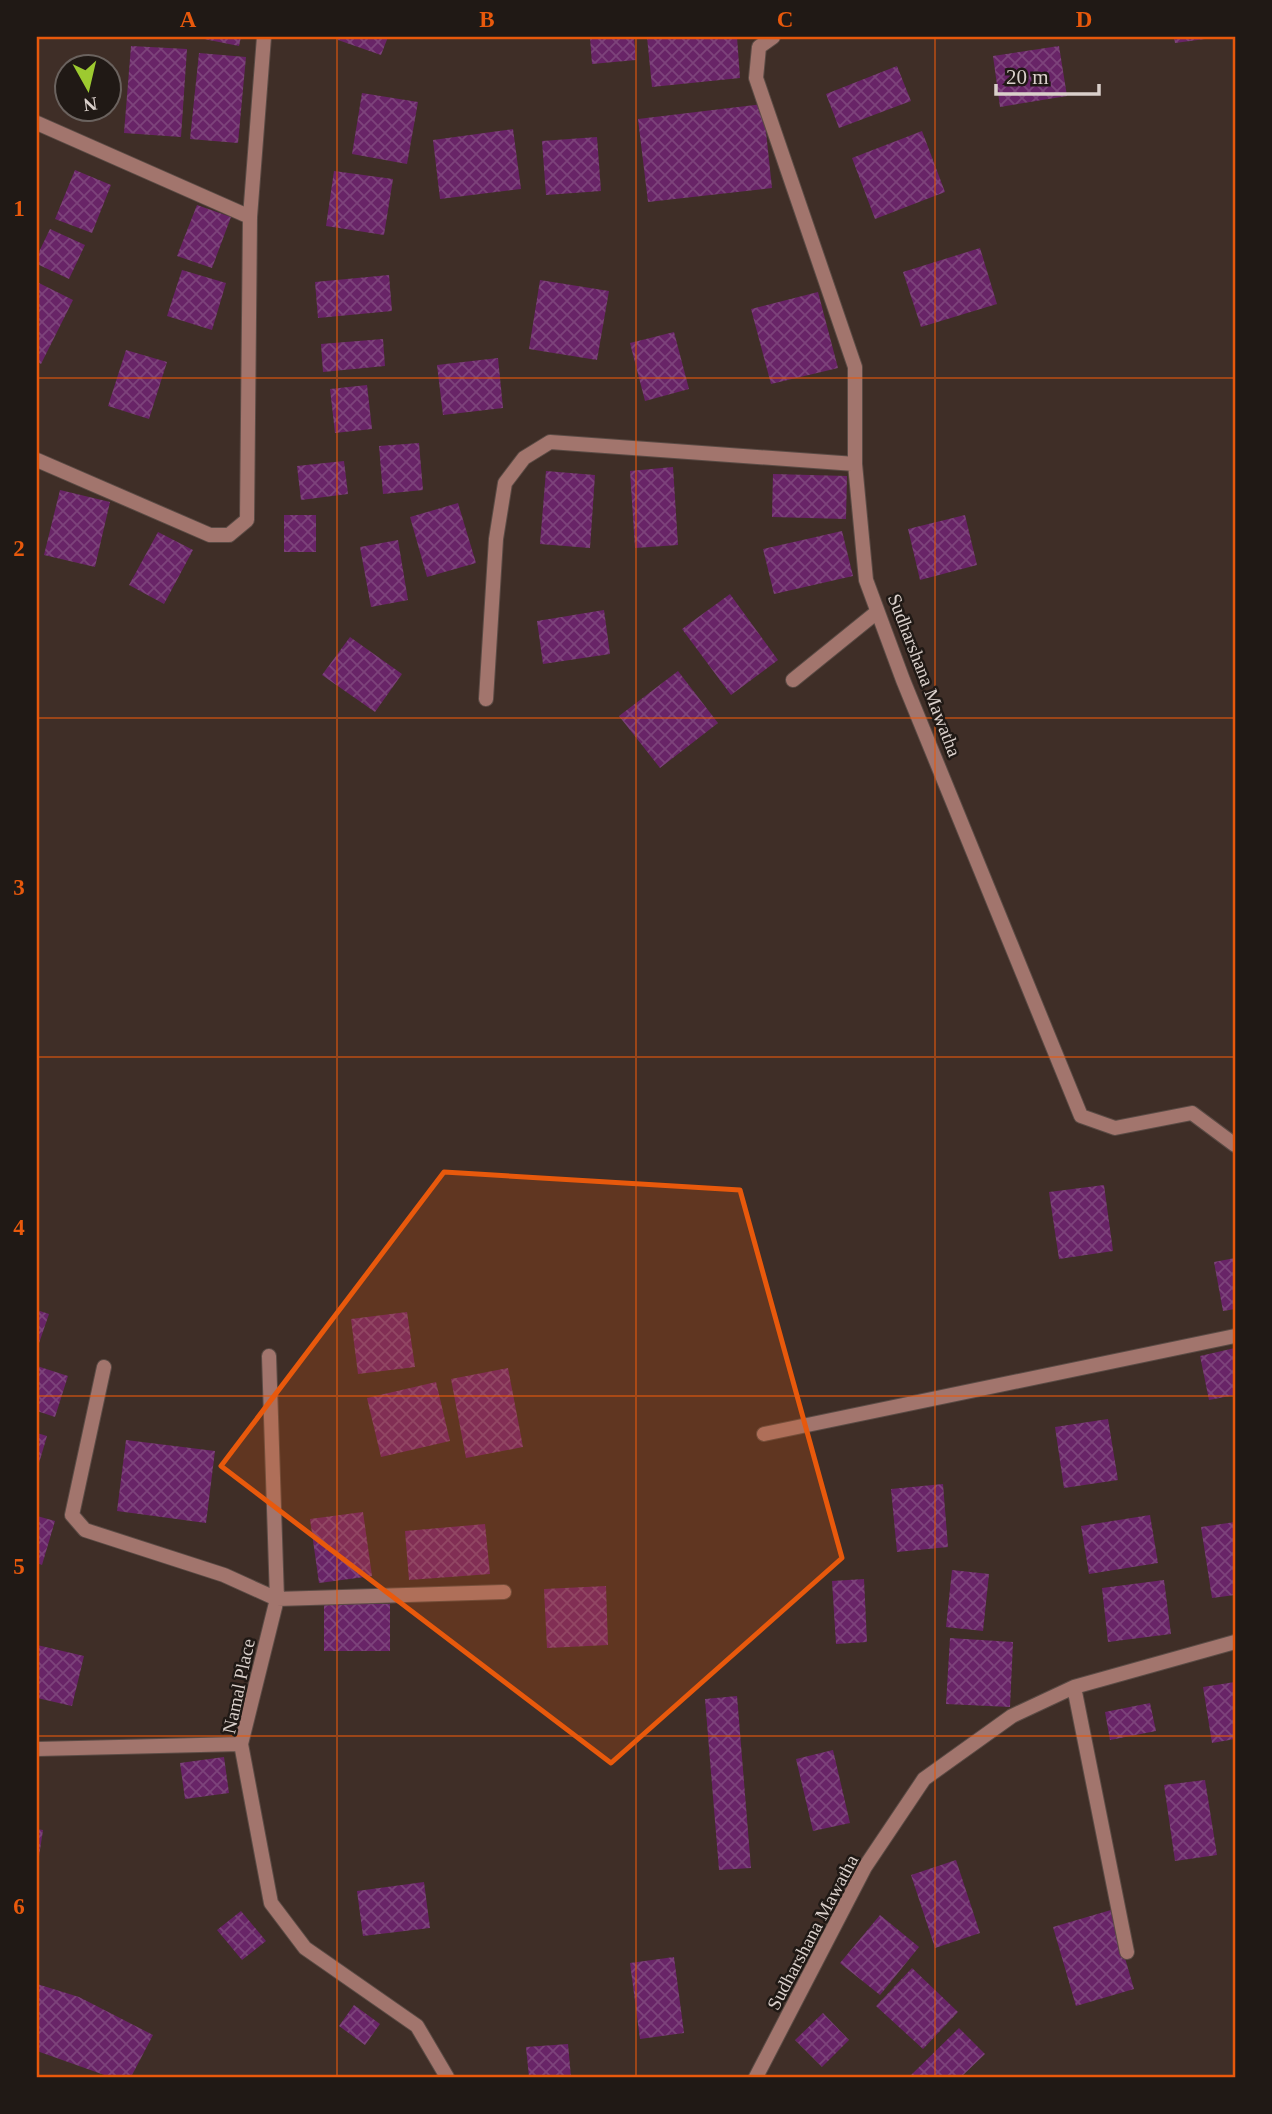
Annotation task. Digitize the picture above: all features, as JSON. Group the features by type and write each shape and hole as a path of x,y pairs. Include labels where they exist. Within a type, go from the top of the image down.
{"street":[{"path":"37,460 210,535 229,535 247,520 250,217 264,37"},
{"name":"Sudharshana Mawatha","path":"773,37 756,42 757,78 855,367 855,464 866,580 1082,1116 1115,1128 1192,1113 1235,1145"},
{"path":"37,123 250,217"},
{"path":"486,699 496,539 505,483 524,458 550,442 855,464"},
{"path":"793,680 877,612"},
{"path":"764,1434 1235,1336"},
{"name":"Namal Place","path":"269,1356 277,1599 241,1744 271,1903 305,1948 417,2026 447,2077"},
{"path":"104,1367 72,1516 85,1530 224,1575 277,1599 504,1592"},
{"name":"Sudharshana Mawatha","path":"756,2077 864,1867 925,1779 1012,1716 1074,1687 1235,1642"},
{"path":"1074,1687 1127,1952"},
{"path":"37,1749 241,1744"}],"highlighted area":[{"path":"444,1172 740,1190 842,1558 611,1763 221,1466"}],"building":[{"path":"194,37 241,37 239,46"},
{"path":"339,37 388,37 381,55 338,40"},
{"path":"590,37 634,37 636,60 592,64"},
{"path":"647,37 737,37 740,78 652,87"},
{"path":"1174,37 1213,37 1213,38 1175,43"},
{"path":"131,46 187,49 181,137 124,133"},
{"path":"1059,46 1067,96 1000,107 993,56"},
{"path":"199,53 246,57 238,143 190,139"},
{"path":"897,66 911,101 839,128 826,94"},
{"path":"362,93 418,102 407,164 352,154"},
{"path":"763,104 772,188 648,202 638,119"},
{"path":"513,129 521,189 440,199 433,140"},
{"path":"922,131 945,192 875,219 852,158"},
{"path":"597,137 601,191 546,195 542,141"},
{"path":"75,170 111,185 92,233 55,219"},
{"path":"334,171 393,179 384,235 326,226"},
{"path":"197,205 231,217 212,268 177,256"},
{"path":"50,229 85,245 69,279 37,264 37,256"},
{"path":"980,248 997,304 921,327 903,272"},
{"path":"182,270 226,283 212,330 167,316"},
{"path":"389,275 392,311 318,318 315,282"},
{"path":"540,280 609,291 597,360 529,349"},
{"path":"37,282 73,300 41,364 37,362"},
{"path":"818,292 838,368 771,384 751,309"},
{"path":"674,332 689,389 645,401 630,343"},
{"path":"383,339 385,366 323,372 321,344"},
{"path":"126,350 167,362 149,419 108,406"},
{"path":"498,358 503,408 443,415 437,365"},
{"path":"367,385 372,429 335,433 330,389"},
{"path":"419,443 423,490 383,494 379,446"},
{"path":"344,461 348,494 301,500 297,466"},
{"path":"673,467 678,545 635,548 630,471"},
{"path":"546,471 595,475 590,548 540,544"},
{"path":"773,474 847,476 846,519 772,517"},
{"path":"60,490 110,502 95,567 44,555"},
{"path":"458,503 476,563 427,577 410,517"},
{"path":"284,515 316,515 316,552 284,552"},
{"path":"965,515 977,565 920,580 908,529"},
{"path":"842,531 853,576 774,594 763,549"},
{"path":"158,532 193,550 164,604 129,585"},
{"path":"398,540 408,600 371,607 360,547"},
{"path":"730,594 778,660 731,695 682,629"},
{"path":"604,610 610,654 543,664 537,621"},
{"path":"350,637 402,674 375,712 322,675"},
{"path":"678,671 718,723 660,768 619,716"},
{"path":"1104,1185 1113,1251 1059,1259 1049,1192"},
{"path":"1235,1258 1235,1309 1223,1311 1214,1262"},
{"path":"37,1310 49,1314 37,1349"},
{"path":"407,1312 415,1367 358,1374 351,1319"},
{"path":"1235,1348 1235,1395 1209,1400 1200,1356"},
{"path":"37,1366 68,1376 55,1417 37,1411"},
{"path":"508,1368 523,1447 466,1458 451,1379"},
{"path":"436,1382 450,1441 381,1457 367,1398"},
{"path":"1108,1419 1118,1480 1064,1488 1055,1427"},
{"path":"37,1433 47,1436 37,1470"},
{"path":"126,1440 215,1451 206,1523 117,1511"},
{"path":"943,1484 948,1547 897,1552 891,1489"},
{"path":"363,1512 372,1576 319,1583 310,1519"},
{"path":"1150,1515 1158,1563 1089,1574 1081,1526"},
{"path":"37,1516 55,1521 42,1565 37,1563"},
{"path":"1235,1522 1235,1595 1212,1598 1201,1527"},
{"path":"485,1524 490,1574 409,1580 405,1531"},
{"path":"952,1570 989,1574 983,1631 946,1627"},
{"path":"864,1579 867,1642 836,1644 832,1581"},
{"path":"1164,1580 1171,1634 1108,1642 1102,1588"},
{"path":"606,1586 608,1645 547,1648 544,1589"},
{"path":"324,1604 390,1604 390,1651 324,1651"},
{"path":"950,1638 1013,1642 1010,1707 946,1704"},
{"path":"37,1645 84,1656 72,1706 37,1698"},
{"path":"1235,1682 1235,1739 1212,1743 1203,1687"},
{"path":"737,1696 751,1868 719,1870 705,1699"},
{"path":"1150,1703 1156,1731 1110,1740 1105,1712"},
{"path":"833,1750 850,1823 813,1831 796,1759"},
{"path":"224,1757 229,1793 185,1799 180,1763"},
{"path":"1205,1780 1217,1855 1175,1861 1164,1785"},
{"path":"37,1829 43,1830 38,1863 37,1863"},
{"path":"956,1860 980,1933 935,1948 911,1875"},
{"path":"424,1882 430,1928 363,1936 357,1891"},
{"path":"1111,1910 1134,1989 1076,2006 1053,1927"},
{"path":"241,1911 266,1941 242,1960 217,1930"},
{"path":"880,1915 919,1947 880,1995 840,1963"},
{"path":"674,1957 684,2033 640,2039 630,1963"},
{"path":"912,1968 958,2012 923,2049 876,2006"},
{"path":"37,1984 79,1997 153,2035 131,2077 110,2077 37,2051"},
{"path":"354,2005 380,2024 365,2045 339,2026"},
{"path":"823,2013 849,2040 822,2067 795,2040"},
{"path":"959,2028 985,2054 961,2077 909,2077"},
{"path":"568,2044 571,2077 529,2077 526,2047"}]}
